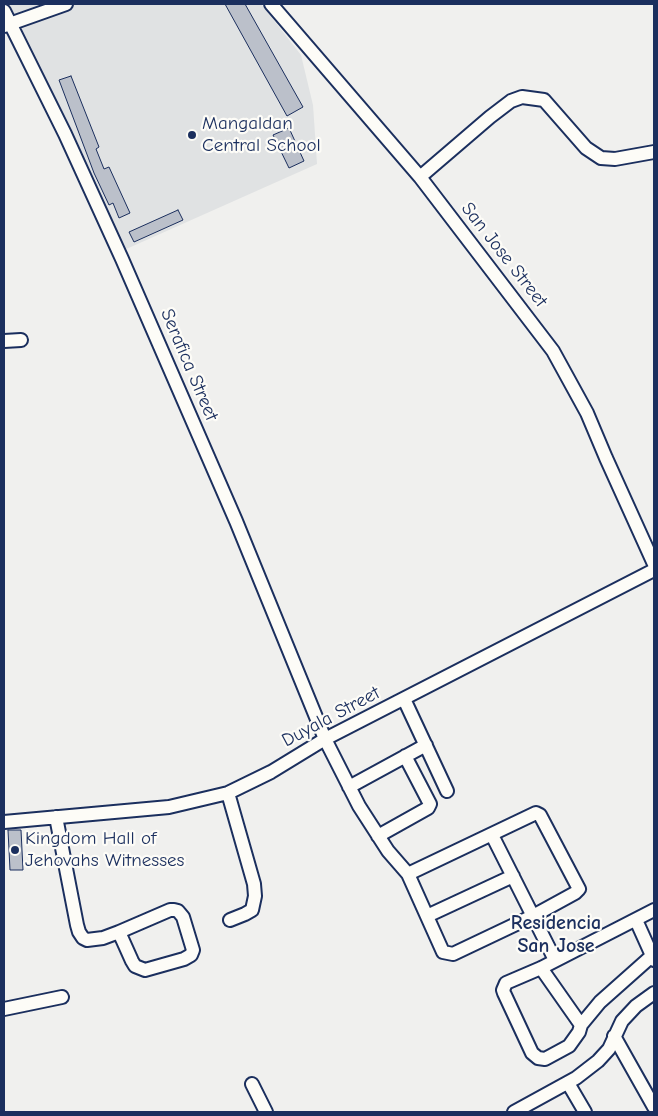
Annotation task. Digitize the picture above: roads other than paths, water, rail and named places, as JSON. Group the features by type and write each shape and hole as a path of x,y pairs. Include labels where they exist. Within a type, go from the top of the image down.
{"street":[{"path":"6,25 66,4"},
{"name":"San Jose Street","path":"271,4 420,177 553,351 587,413 654,564"},
{"name":"Serafica Street","path":"4,11 6,25 65,134 122,258 236,521 325,740 349,787 378,836 397,863 408,874 443,952 450,954 533,916 577,892 579,889 538,813 492,835"},
{"path":"420,177 490,117 512,101 522,97 544,100 586,148 601,158 615,160 654,152"},
{"path":"4,341 21,340"},
{"name":"Duyala Street","path":"4,822 169,807 228,792 271,772 325,740 654,570"},
{"path":"404,699 447,791"},
{"path":"349,787 426,745"},
{"path":"378,836 428,808 430,804 405,756"},
{"path":"228,792 254,884 255,896 252,910 230,920"},
{"path":"56,817 79,932 88,940 94,940 174,910 178,911 183,917 193,950 192,954 184,959 145,970 136,966 132,961 119,932"},
{"path":"408,874 492,835 555,960"},
{"path":"426,916 512,876"},
{"path":"636,920 653,957 600,1002 581,1025 576,1038 563,1050 545,1059 538,1058 532,1053 503,990 506,983 541,968 654,910"},
{"path":"541,968 581,1025"},
{"path":"514,1112 568,1083 598,1061 609,1049 622,1022 636,1006 654,993"},
{"path":"4,1009 62,997"},
{"path":"614,1036 654,1107"},
{"path":"568,1083 585,1112"},
{"path":"252,1084 266,1112"}],"place":[{"name":"Mangaldan Central School","path":"192,135"},
{"name":"Kingdom Hall of Jehovahs Witnesses","path":"15,850"}],"district":[{"name":"Residencia San Jose","path":"556,934"}]}
